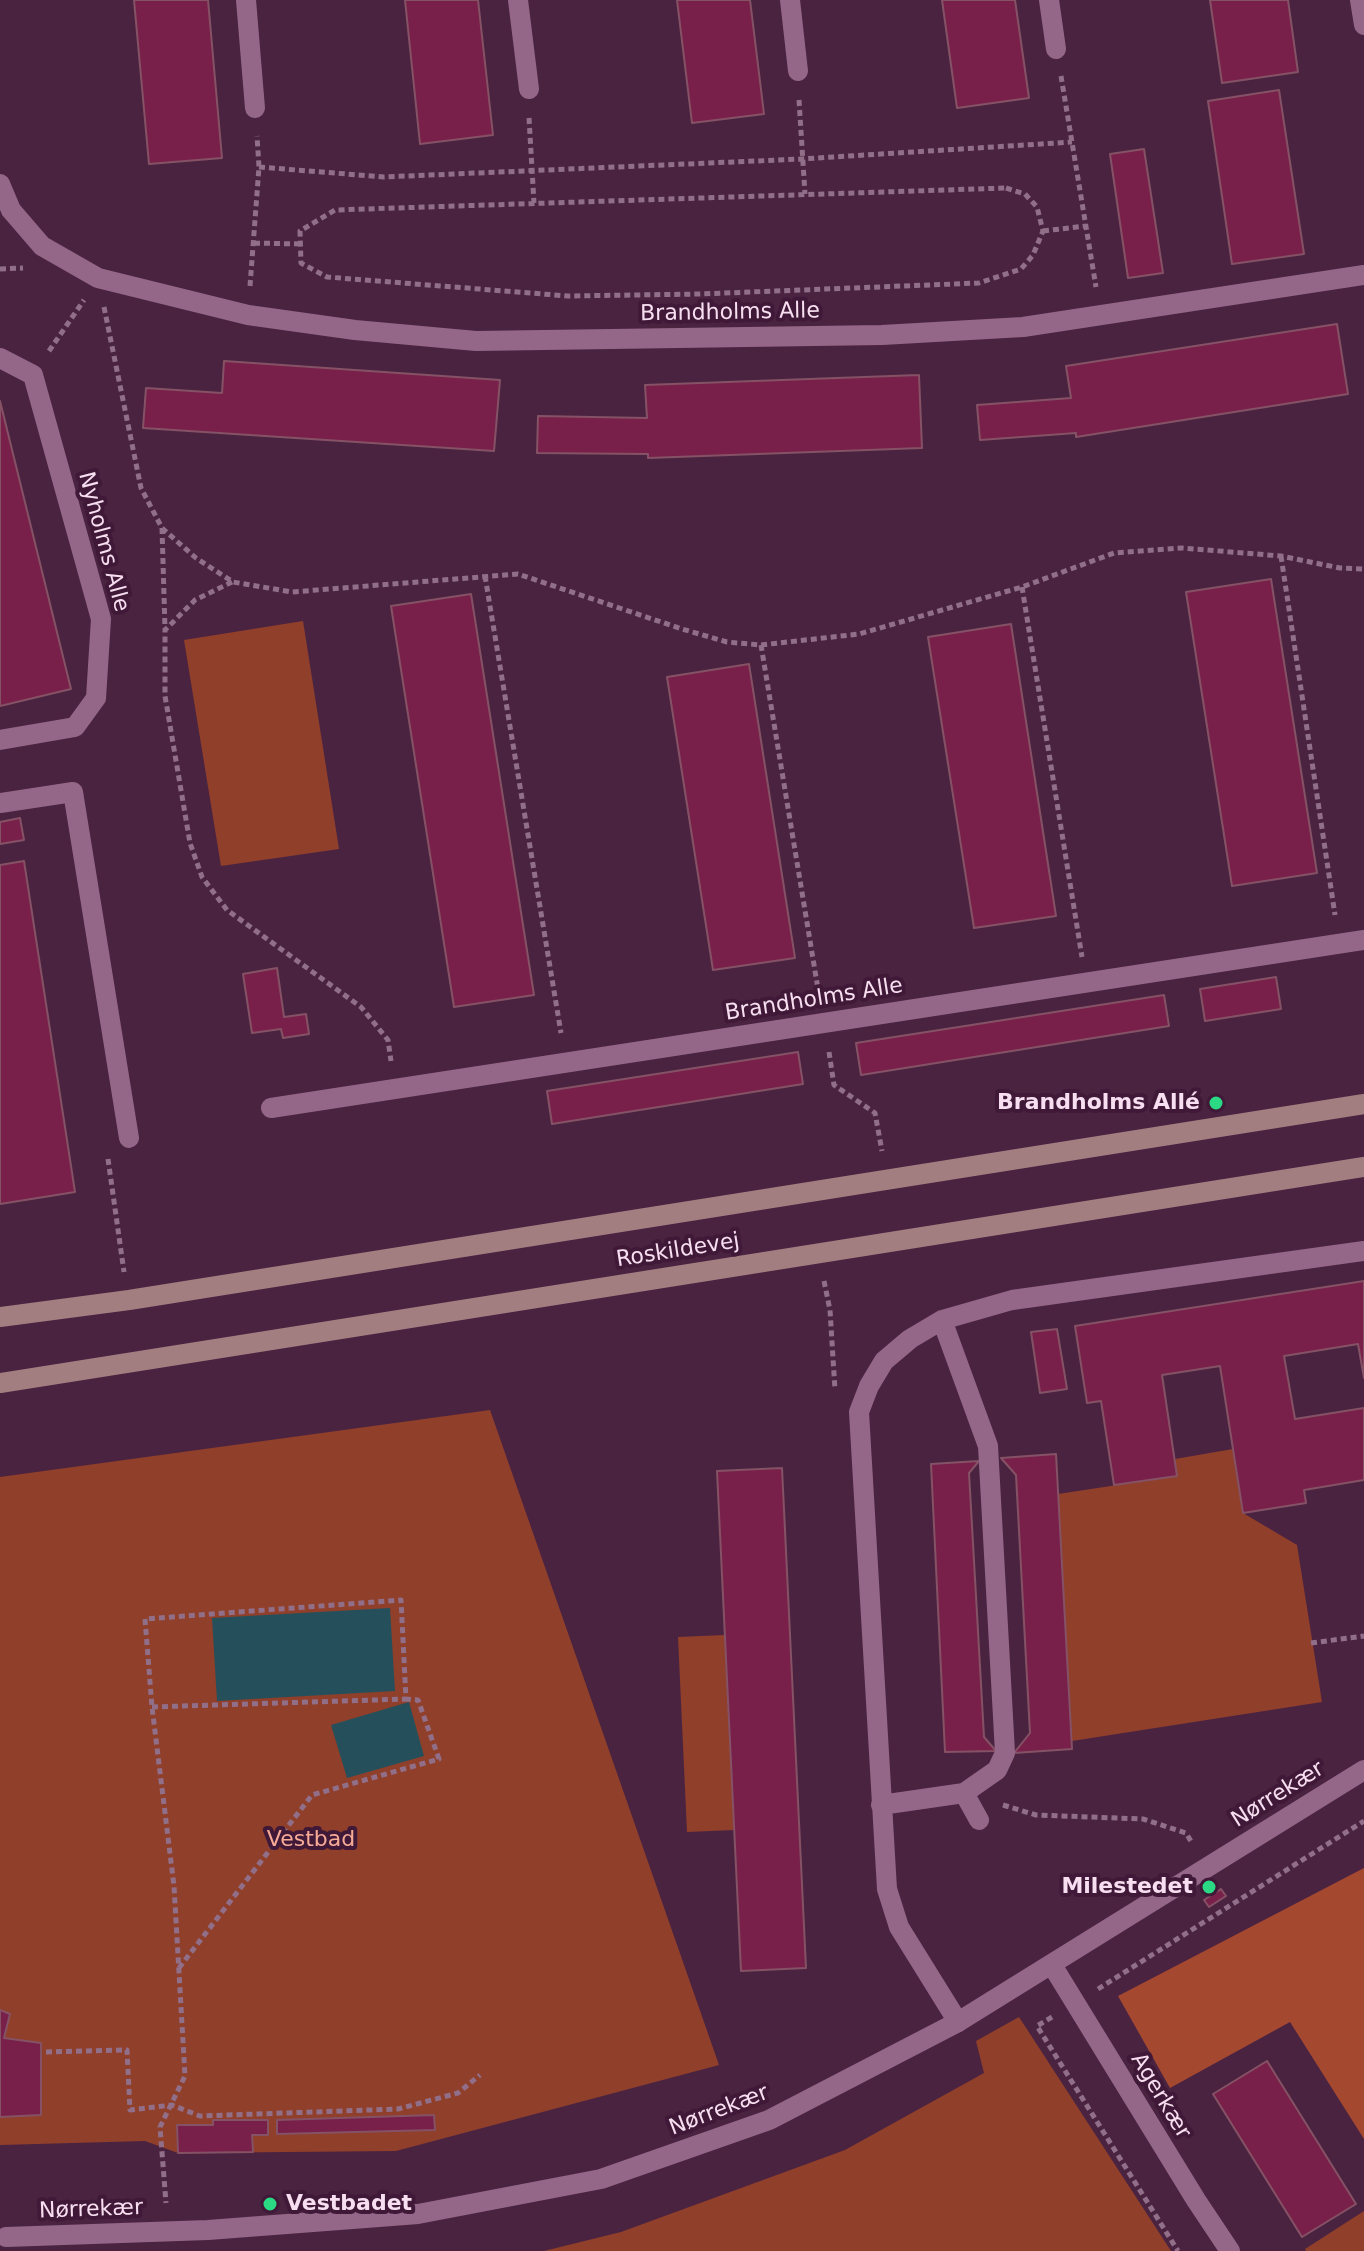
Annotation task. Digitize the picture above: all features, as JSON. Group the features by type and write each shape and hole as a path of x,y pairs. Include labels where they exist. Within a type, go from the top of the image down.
{"main road":[{"name":"Roskildevej","path":"0,1317 129,1300 1364,1104"},
{"name":"Roskildevej","path":"0,1383 1364,1167"}],"street":[{"path":"246,0 255,108"},
{"path":"518,0 529,89"},
{"path":"790,0 798,71"},
{"path":"1049,0 1056,49"},
{"path":"1360,0 1364,25"},
{"name":"Brandholms Alle","path":"0,184 11,210 42,246 98,278 248,315 355,330 476,341 882,335 1023,327 1364,275"},
{"path":"0,358 33,375"},
{"name":"Nyholms Alle","path":"0,740 75,727 96,698 101,619 33,375"},
{"path":"0,803 73,792 129,1138"},
{"name":"Brandholms Alle","path":"271,1108 1364,940"},
{"path":"958,2022 899,1927 887,1889 859,1412 869,1386 884,1361 910,1339 942,1320 1012,1300 1364,1251"},
{"path":"881,1805 964,1793 997,1770 1005,1753 988,1446 942,1320"},
{"name":"Nørrekær","path":"6,2237 168,2231 418,2214 601,2179 769,2120 958,2022 1364,1770"},
{"path":"964,1793 979,1820"},
{"name":"Agerkær","path":"1052,1965 1230,2251"}],"path":[{"path":"1056,49 1100,316"},
{"path":"798,71 805,194"},
{"path":"529,89 530,171 534,203"},
{"path":"248,315 259,167 255,108"},
{"path":"259,167 384,177 802,159 1072,142"},
{"path":"1006,188 1025,194 1037,207 1043,231 1033,255 1021,269 979,283 568,296 327,277 301,263 300,231 335,210 805,194 1006,188"},
{"path":"1043,231 1086,226"},
{"path":"254,243 300,244"},
{"path":"33,375 98,278"},
{"path":"98,278 141,488 162,528 196,558 233,582 292,592 518,574 682,629 727,642 761,645 859,634 1022,587 1114,553 1182,548 1281,556 1340,568 1364,569"},
{"path":"162,528 165,696 190,843 202,877 227,910 361,1007 388,1040 395,1089"},
{"path":"1281,556 1339,944"},
{"path":"485,576 566,1062"},
{"path":"165,630 195,600 233,582"},
{"path":"1022,587 1086,982"},
{"path":"761,645 824,1022"},
{"path":"834,1085 875,1113 887,1179"},
{"path":"129,1138 107,1154 129,1300"},
{"path":"818,1253 830,1310 836,1400 859,1412"},
{"path":"168,2231 160,2127 185,2076 174,1886 152,1707 145,1619 401,1600 406,1699"},
{"path":"1311,1643 1364,1636"},
{"path":"152,1707 418,1700 439,1759 312,1795 179,1969"},
{"path":"964,1793 1036,1815 1143,1819 1172,1828 1186,1833 1206,1869"},
{"path":"1178,2251 1037,2026 1364,1821"},
{"path":"46,2052 127,2050 130,2110 172,2105 200,2116 398,2109 458,2093 480,2075"}],"green space":[{"path":"303,621 339,849 221,866 184,640"},
{"name":"Vestbad","path":"490,1410 719,2065 396,2151 178,2153 145,2141 0,2145 0,1477"},
{"path":"1233,1449 1243,1513 1297,1545 1322,1702 1072,1741 1058,1494 1177,1476 1175,1459"},
{"path":"725,1635 734,1830 687,1832 678,1637"},
{"path":"1019,2017 1171,2251 544,2251 621,2232 845,2150 984,2073 976,2041"},
{"path":"1364,2211 1364,2251 1306,2251 1305,2249"}],"shaded area":[{"path":"390,1608 395,1691 217,1701 212,1618"},
{"path":"409,1702 424,1756 347,1778 331,1725"},
{"path":"1364,1868 1364,2139 1290,2022 1170,2088 1118,1996"}],"building":[{"path":"134,0 208,0 222,158 149,164"},
{"path":"405,0 478,0 493,135 420,144"},
{"path":"677,0 750,0 764,114 692,123"},
{"path":"942,0 1015,0 1029,98 957,108"},
{"path":"1210,0 1288,0 1298,72 1222,83"},
{"path":"1279,90 1304,254 1232,264 1208,101"},
{"path":"1144,149 1163,273 1128,278 1110,154"},
{"path":"1337,324 1348,394 1076,437 1076,433 980,440 977,405 1071,398 1066,366"},
{"path":"224,361 500,380 494,451 143,428 146,388 222,393"},
{"path":"919,375 922,448 648,458 648,454 537,453 538,416 647,418 645,385"},
{"path":"0,401 71,689 0,706"},
{"path":"1271,579 1317,873 1232,886 1186,592"},
{"path":"471,594 534,995 454,1007 391,606"},
{"path":"1011,624 1056,916 974,928 928,637"},
{"path":"749,664 795,958 713,970 667,677"},
{"path":"20,818 24,840 0,844 0,822"},
{"path":"24,861 75,1192 0,1204 0,865"},
{"path":"277,968 284,1017 306,1014 309,1034 283,1038 281,1029 252,1033 243,974"},
{"path":"1276,977 1281,1009 1205,1021 1200,989"},
{"path":"1164,995 1169,1026 861,1075 856,1043"},
{"path":"798,1052 803,1084 552,1124 547,1091"},
{"path":"1364,1281 1364,1378 1358,1344 1284,1356 1295,1419 1364,1408 1364,1480 1304,1490 1306,1503 1243,1513 1220,1366 1162,1375 1177,1476 1114,1485 1101,1401 1087,1403 1075,1326"},
{"path":"1057,1329 1067,1389 1040,1393 1031,1332"},
{"path":"1056,1454 1072,1749 1014,1753 1030,1733 1016,1475 1001,1458"},
{"path":"979,1461 969,1473 984,1737 996,1751 945,1752 931,1464"},
{"path":"782,1468 806,1968 741,1971 717,1471"},
{"path":"1221,1889 1226,1896 1209,1907 1204,1900"},
{"path":"0,2010 10,2014 4,2038 41,2043 41,2115 0,2117"},
{"path":"1267,2061 1356,2204 1302,2237 1213,2094"},
{"path":"434,2115 435,2130 277,2134 277,2120"},
{"path":"213,2120 268,2120 268,2135 252,2135 253,2152 178,2153 177,2125 213,2125"}],"place":[{"name":"Brandholms Allé","path":"1216,1103"},
{"name":"Milestedet","path":"1209,1887"},
{"name":"Vestbadet","path":"270,2204"}]}
